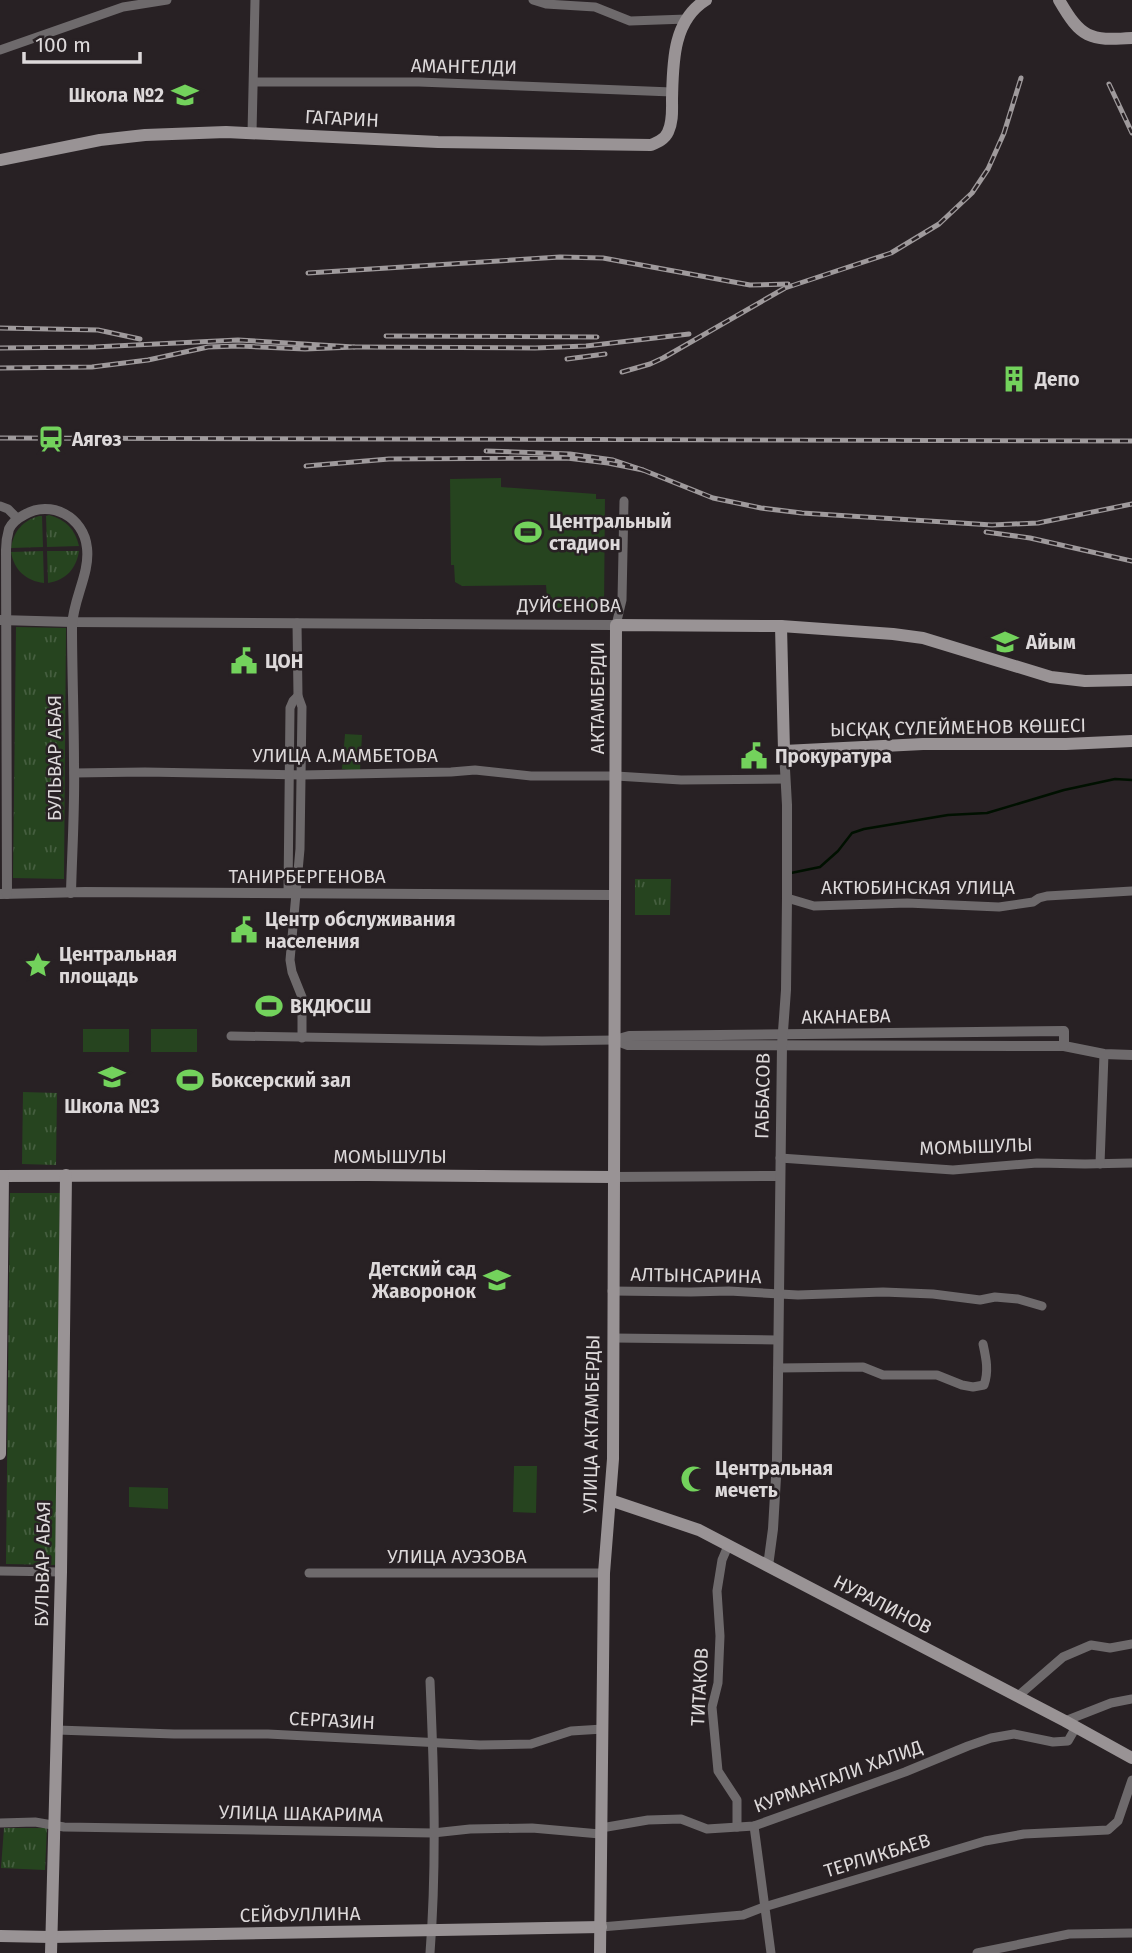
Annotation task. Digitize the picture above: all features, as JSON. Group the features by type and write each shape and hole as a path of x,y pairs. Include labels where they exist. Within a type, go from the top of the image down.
{"main road":[{"path":"672,92 674,55 680,33 687,19 706,0"},
{"path":"1059,0 1072,23 1087,36 1107,40 1132,38"},
{"name":"ГАГАРИН","path":"0,160 100,140 145,135 253,133 438,142 643,146 658,142 664,137 672,122 672,92"},
{"name":"ДУЙСЕНОВА","path":"616,625 781,626 923,638 1051,677 1092,682 1132,680"},
{"name":"АКТАМБЕРДИ","path":"614,895 616,625"},
{"name":"ГАББАСОВ","path":"781,626 784,751"},
{"name":"ЫСҚАҚ СҮЛЕЙМЕНОВ КӨШЕСІ","path":"784,751 923,744 1132,741"},
{"name":"УЛИЦА АКТАМБЕРДЫ","path":"600,1953 604,1573 613,1459 614,895"},
{"name":"БУЛЬВАР АБАЯ","path":"51,1953 61,1572 66,1175"},
{"path":"0,1454 1,1176"},
{"name":"МОМЫШУЛЫ","path":"1,1176 613,1177"},
{"name":"НУРАЛИНОВ","path":"610,1500 699,1530 1132,1758"},
{"name":"СЕЙФУЛЛИНА","path":"0,1936 601,1927"}],"street":[{"path":"0,50 123,7 167,0"},
{"path":"253,133 255,0"},
{"path":"533,0 546,4 595,7 630,21 687,19"},
{"name":"АМАНГЕЛДИ","path":"254,82 419,82 672,92"},
{"name":"АКТАМБЕРДИ","path":"616,625 622,600 624,501"},
{"path":"0,506 8,509 17,519"},
{"path":"4,894 3,620 7,540 10,527 32,510 44,508 70,516 85,537 86,571 79,587 72,622"},
{"name":"ДУЙСЕНОВА","path":"3,620 616,625"},
{"name":"БУЛЬВАР АБАЯ","path":"71,893 74,773 72,622"},
{"path":"293,893 300,849 302,775 302,707 298,696 297,623"},
{"path":"298,696 290,708 293,893 291,966 302,997 302,1038"},
{"name":"ГАББАСОВ","path":"768,1566 775,1496 782,1039 786,990 787,805 784,751"},
{"name":"УЛИЦА А.МАМБЕТОВА","path":"74,773 302,775 451,772 475,769 531,776 616,776 681,780 785,779"},
{"name":"АКТЮБИНСКАЯ УЛИЦА","path":"787,898 814,906 907,903 999,907 1033,902 1047,896 1132,891"},
{"name":"ТАНИРБЕРГЕНОВА","path":"4,894 85,892 614,895"},
{"name":"АКАНАЕВА","path":"231,1036 615,1041 628,1045 782,1039 1064,1046 1104,1054 1132,1055"},
{"path":"1100,1164 1104,1054"},
{"name":"МОМЫШУЛЫ","path":"780,1158 953,1170 1037,1163 1132,1163"},
{"name":"МОМЫШУЛЫ","path":"613,1177 780,1176"},
{"name":"АЛТЫНСАРИНА","path":"612,1291 729,1291 798,1295 883,1292 933,1294 980,1300 995,1297 1018,1299 1042,1306"},
{"path":"612,1338 778,1340"},
{"path":"778,1368 863,1367 883,1375 937,1375 973,1387 984,1385 987,1376 983,1344"},
{"name":"ТИТАКОВ","path":"728,1546 722,1559 717,1591 720,1636 718,1684 712,1707 718,1772 737,1800 737,1827"},
{"path":"0,1571 61,1572"},
{"name":"УЛИЦА АУЭЗОВА","path":"309,1573 604,1573"},
{"path":"1018,1696 1063,1657 1091,1645 1110,1648 1132,1644"},
{"path":"430,1681 433,1743 430,1953"},
{"name":"КУРМАНГАЛИ ХАЛИД","path":"601,1831 659,1819 681,1819 707,1829 754,1826 992,1738 1014,1734 1053,1742 1068,1741 1070,1724 1111,1703 1132,1699"},
{"name":"СЕРГАЗИН","path":"57,1730 268,1734 480,1745 531,1744 571,1731 603,1729"},
{"name":"ТЕРЛИКБАЕВ","path":"601,1927 743,1915 985,1841 1024,1834 1108,1830 1118,1821 1132,1780"},
{"name":"УЛИЦА ШАКАРИМА","path":"0,1823 28,1821 64,1827 433,1833 470,1829 532,1828 601,1831"},
{"path":"754,1826 771,1953"},
{"path":"977,1953 1002,1951 1069,1934 1132,1933"}],"green space":[{"name":"Центральный стадион","path":"501,478 501,487 596,494 596,499 605,499 604,610 548,611 546,585 462,586 455,582 454,565 451,565 450,479"},
{"path":"49,515 69,526 79,546 47,547 46,516"},
{"path":"42,516 43,547 11,548 20,527"},
{"path":"43,551 44,583 22,574 11,552"},
{"path":"47,551 79,551 69,573 48,583"},
{"path":"16,627 66,628 64,879 13,878"},
{"path":"345,734 362,735 360,771 342,769"},
{"path":"635,879 671,879 670,915 635,915"},
{"path":"83,1029 129,1029 129,1052 83,1052"},
{"path":"151,1029 197,1029 197,1052 151,1052"},
{"path":"23,1092 57,1093 56,1165 22,1164"},
{"path":"10,1193 60,1193 56,1565 6,1564"},
{"path":"514,1466 537,1466 536,1513 513,1512"},
{"path":"129,1487 168,1488 168,1509 129,1507"},
{"path":"4,1828 47,1828 45,1870 1,1868"}],"waterway":[{"path":"791,873 820,867 838,851 852,833 864,829 948,815 987,813 1064,790 1115,779 1132,780"}],"railway":[{"path":"622,372 663,358 785,288 891,253 939,224 972,193 988,169 1004,133 1021,78"},
{"path":"1109,84 1132,133"},
{"path":"308,273 560,257 603,258 750,285 788,284"},
{"path":"0,328 98,330 140,339"},
{"path":"354,347 535,348 586,346 689,334"},
{"path":"386,336 597,337"},
{"path":"0,348 94,347 238,340 354,347 208,347 148,360 92,367 0,368"},
{"path":"567,359 605,354"},
{"path":"0,438 1132,441"},
{"path":"306,466 389,459 567,458 643,470 613,460 570,454 486,451"},
{"path":"643,470 713,498 802,513 992,525 1038,523 1132,504"},
{"path":"986,532 1030,538 1132,561"}],"place":[{"name":"Школа №2","path":"185,95"},
{"name":"Депо","path":"1014,379"},
{"name":"Аягөз","path":"51,439"},
{"name":"Центральный стадион","path":"528,532"},
{"name":"Айым","path":"1005,642"},
{"name":"ЦОН","path":"244,661"},
{"name":"Прокуратура","path":"754,756"},
{"name":"Центр обслуживания населения","path":"244,930"},
{"name":"Центральная площадь","path":"38,965"},
{"name":"ВКДЮСШ","path":"269,1006"},
{"name":"Школа №3","path":"112,1077"},
{"name":"Боксерский зал","path":"190,1080"},
{"name":"Детский сад Жаворонок","path":"497,1280"},
{"name":"Центральная мечеть","path":"694,1479"}]}
